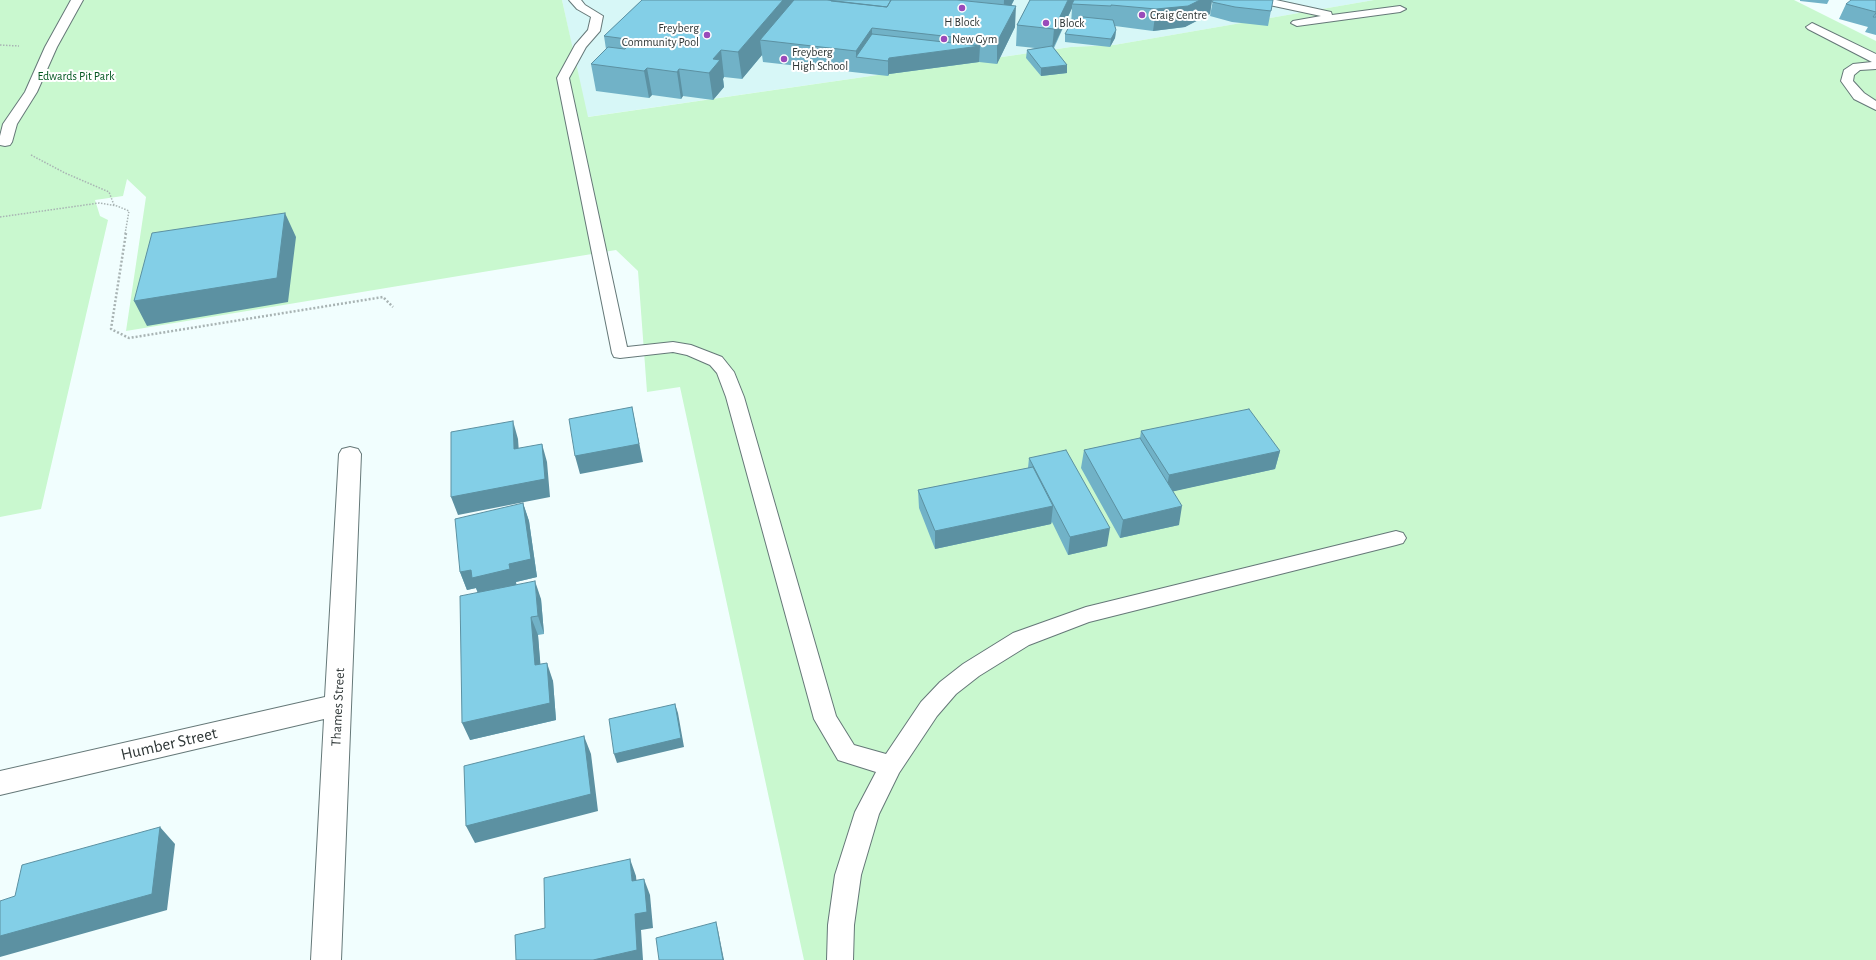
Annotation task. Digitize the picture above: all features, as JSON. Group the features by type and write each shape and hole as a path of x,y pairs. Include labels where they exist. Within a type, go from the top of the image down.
{"street":[{"name":"Thames Street","path":"326,960 350,454"},
{"name":"Humber Street","path":"0,783 338,705"}],"lane":[{"path":"5,142 10,124 31,92 51,47 77,0"},
{"path":"575,0 581,7 597,16 594,30 581,45 562,78 620,353 673,347 691,350 716,361 725,372 735,397 825,719 846,753 891,766"},
{"path":"1260,0 1340,17"},
{"path":"1299,0 1340,17"},
{"path":"1297,23 1400,9"},
{"path":"1812,27 1876,59"},
{"path":"1876,64 1857,68 1848,73 1847,81 1859,96 1876,106"},
{"path":"840,960 841,925 848,875 867,812 891,766 929,709 948,688 970,670 1021,639 1086,615 1396,538"}],"path":[{"path":"5,142 65,173 109,192 114,205"},
{"path":"0,217 99,203 114,205 128,211 111,328 129,338 383,297 392,307"}],"shaded area":[{"name":"Freyberg High School","path":"562,0 1374,0 1114,45 1071,47 587,117"}],"green space":[{"name":"Edwards Pit Park","path":"0,0 562,0 588,117 1071,47 1114,45 1374,0 1794,0 1876,41 1876,960 804,960 680,387 647,392 638,271 616,250 126,331 146,197 127,179 123,196 95,200 100,216 108,220 41,509 0,517"}],"building":[{"name":"Freyberg Community Pool","path":"642,0 783,0 738,52 721,50 713,59 720,60 709,73 679,69 677,72 647,68 644,71 591,64 608,47 625,49 634,40 604,36"},
{"path":"794,0 827,0 887,7 891,0 957,0 1016,6 997,42 872,28 856,51 760,40"},
{"path":"831,0 891,0 887,7"},
{"path":"1030,0 1068,0 1054,29 1017,25"},
{"path":"1074,0 1200,0 1188,6 1156,9 1111,5 1072,4"},
{"path":"1213,0 1273,0 1271,11 1235,7 1212,2"},
{"path":"1851,0 1876,0 1876,12 1846,4"},
{"path":"1083,17 1113,20 1116,30 1111,39 1065,34 1070,25"},
{"path":"872,34 980,46 889,58 888,61 856,57"},
{"path":"1052,46 1067,65 1041,68 1027,50"},
{"path":"285,213 277,278 134,301 152,233"},
{"path":"632,407 639,444 575,456 569,419"},
{"path":"1249,409 1280,451 1169,475 1141,431"},
{"path":"513,421 514,449 542,444 545,479 451,497 451,432"},
{"path":"1140,438 1182,506 1123,520 1084,450"},
{"path":"1066,450 1110,528 1070,537 1029,458"},
{"path":"1033,467 1053,506 935,531 918,490"},
{"path":"523,503 531,559 509,564 510,569 472,578 471,570 460,572 455,519"},
{"path":"535,581 538,616 531,617 535,665 547,663 550,703 462,723 460,596"},
{"path":"675,704 681,738 614,754 609,719"},
{"path":"584,736 591,794 466,826 464,766"},
{"path":"160,827 152,894 0,936 0,901 15,896 22,865"},
{"path":"630,859 632,881 644,879 647,912 635,914 637,950 593,960 516,960 515,935 545,928 544,878"},
{"path":"716,922 723,960 659,960 656,938"}],"place":[{"name":"H Block","path":"962,8"},
{"name":"Craig Centre","path":"1142,15"},
{"name":"I Block","path":"1046,23"},
{"name":"Freyberg Community Pool","path":"707,35"},
{"name":"New Gym","path":"944,39"},
{"name":"Freyberg High School","path":"784,59"}]}
